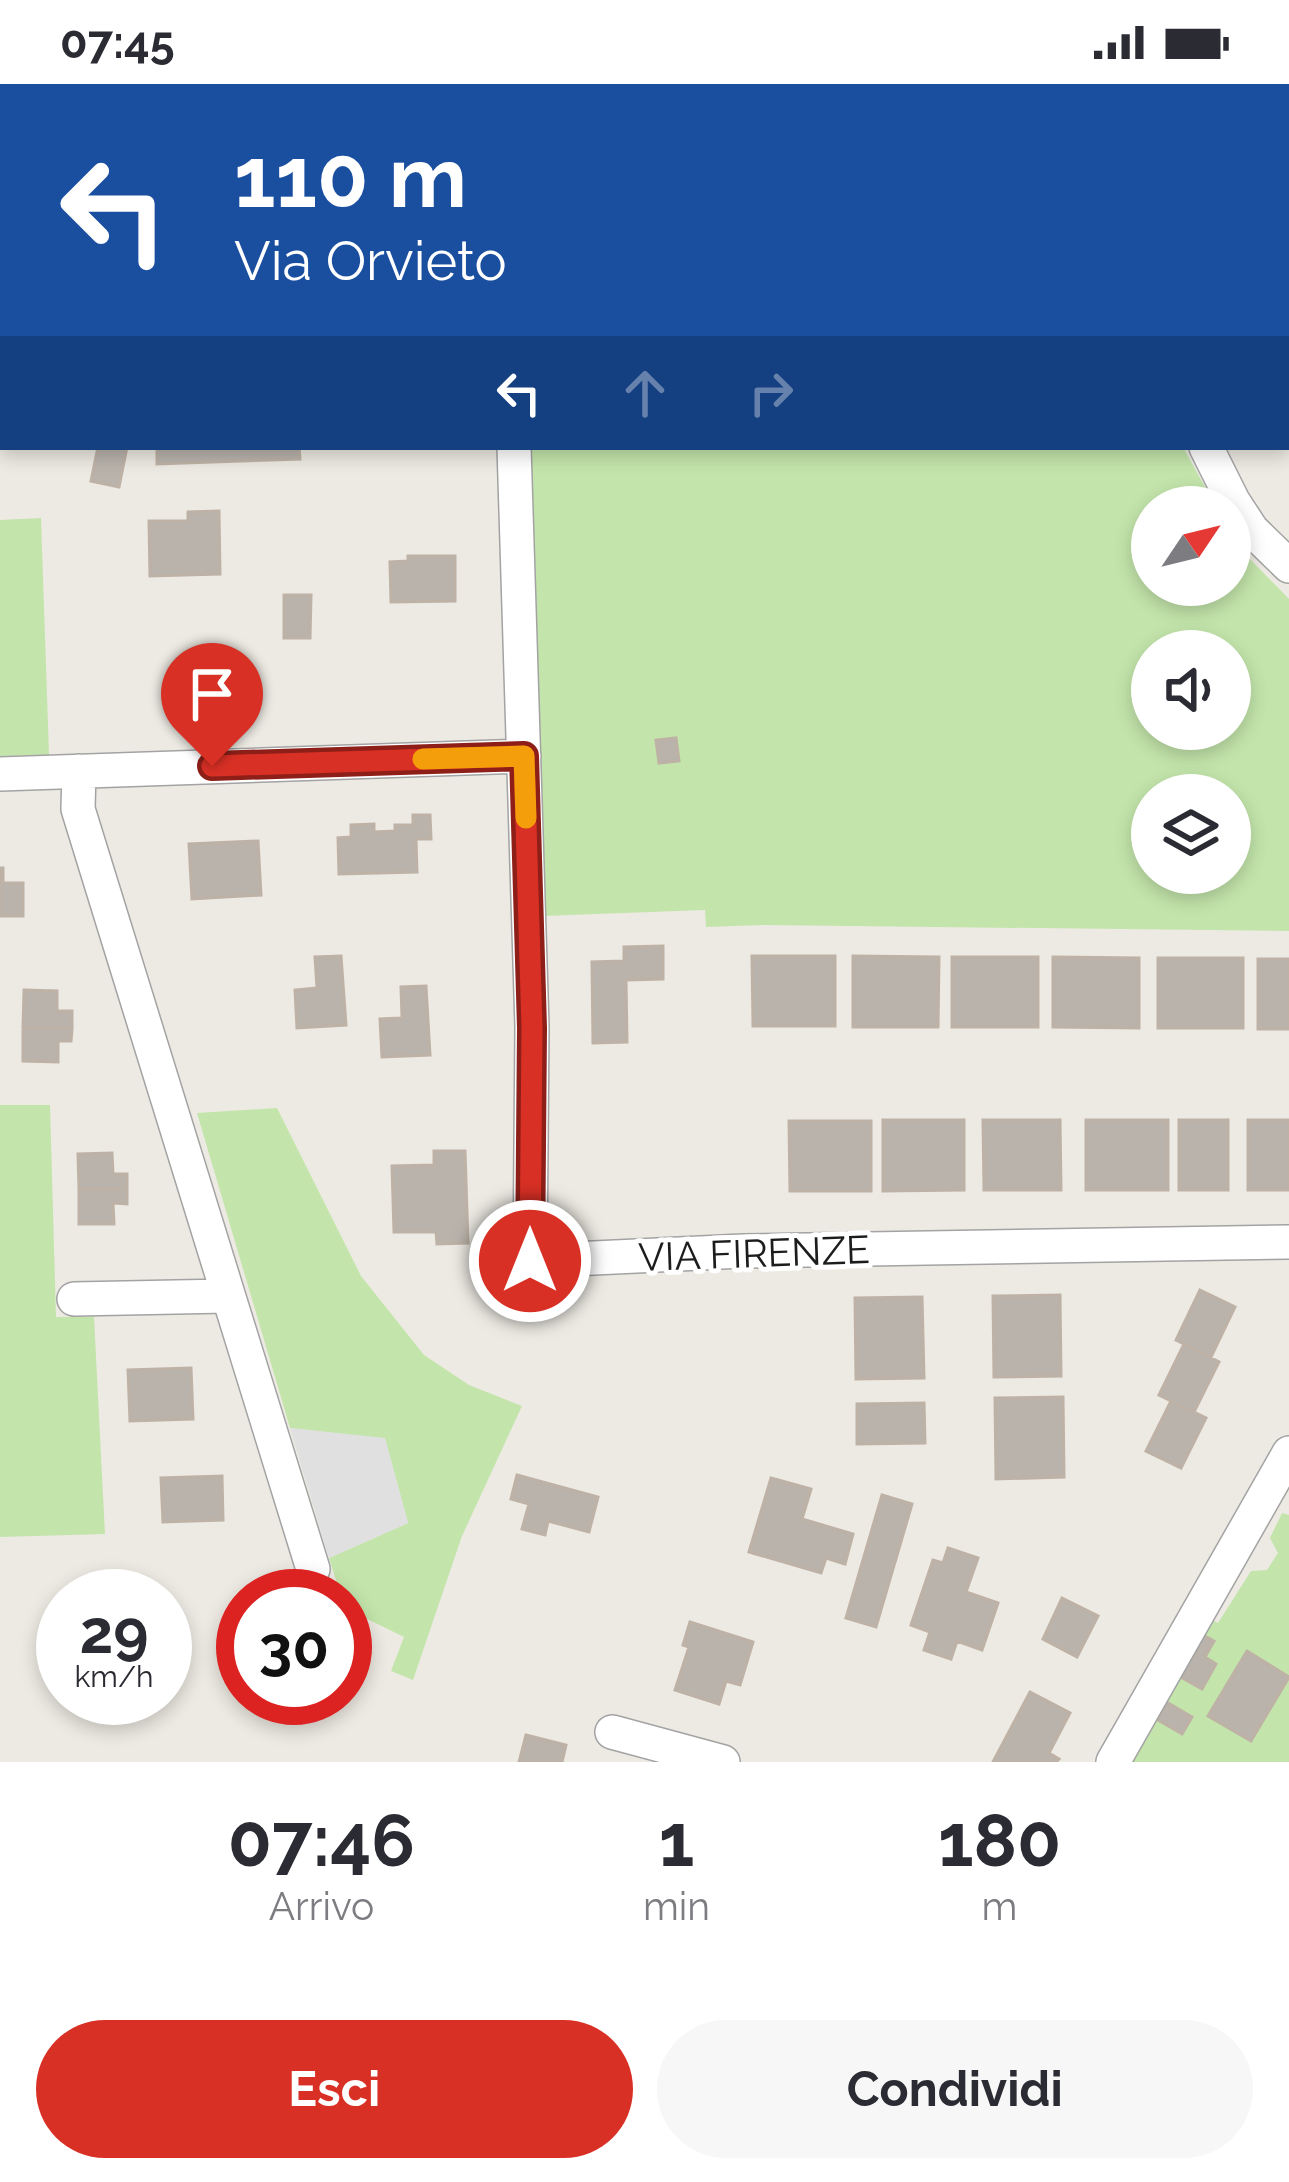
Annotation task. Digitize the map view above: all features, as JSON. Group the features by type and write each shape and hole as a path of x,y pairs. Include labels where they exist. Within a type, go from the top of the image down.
{"street":[{"name":"VIA FIRENZE","path":"514,450 532,1028 530,1261 743,1251 1289,1242"},
{"path":"1208,450 1252,530 1289,566"},
{"path":"0,774 524,756"},
{"path":"79,771 78,809 313,1569"},
{"path":"74,1299 227,1296"},
{"path":"1113,1762 1289,1453"},
{"path":"612,1732 723,1762"}],"green space":[{"path":"527,450 1185,450 1204,486 1131,486 1131,606 1251,606 1251,560 1289,599 1289,931 706,927 705,910 542,916"},
{"path":"41,518 49,755 0,756 0,520"},
{"path":"0,1105 50,1105 56,1317 94,1317 105,1534 0,1537"},
{"path":"277,1108 361,1276 424,1355 469,1385 522,1406 462,1536 413,1680 391,1671 404,1637 372,1621 372,1569 332,1569 329,1558 408,1523 385,1439 290,1428 197,1113"},
{"path":"1282,1513 1289,1515 1289,1762 1127,1762 1210,1619 1218,1623 1251,1571 1267,1570 1278,1553 1270,1538"}],"shaded area":[{"path":"290,1428 385,1438 408,1523 329,1558"}],"building":[{"path":"97,450 126,450 119,487 91,481"},
{"path":"157,450 299,450 300,459 157,464"},
{"path":"219,511 220,574 150,576 149,521 188,521 188,512"},
{"path":"408,556 455,556 455,601 391,602 390,562 408,561"},
{"path":"284,595 311,595 310,638 284,638"},
{"path":"676,738 679,761 659,763 656,740"},
{"path":"413,815 430,815 431,839 416,839 417,872 339,874 338,838 351,837 351,825 374,824 374,832 395,831 395,825 413,825"},
{"path":"258,841 261,895 192,899 189,844"},
{"path":"0,868 3,883 23,883 23,916 0,916"},
{"path":"663,946 663,979 626,980 627,1042 593,1043 592,962 624,961 624,947"},
{"path":"341,956 346,1025 297,1028 295,990 317,988 315,957"},
{"path":"752,956 835,956 835,1026 753,1026"},
{"path":"853,956 939,957 938,1027 853,1027"},
{"path":"952,957 1038,957 1038,1027 952,1027"},
{"path":"1053,957 1139,958 1139,1028 1053,1027"},
{"path":"1158,958 1243,958 1243,1028 1158,1028"},
{"path":"1258,959 1289,959 1289,1029 1258,1029"},
{"path":"426,986 430,1055 382,1057 380,1019 402,1018 401,987"},
{"path":"24,990 57,991 57,1011 72,1011 72,1029 23,1028"},
{"path":"23,1028 72,1029 71,1041 58,1041 58,1062 23,1061"},
{"path":"883,1120 964,1120 964,1190 883,1191"},
{"path":"983,1120 1060,1120 1061,1190 984,1190"},
{"path":"1086,1120 1168,1120 1168,1190 1086,1190"},
{"path":"1179,1120 1228,1120 1228,1190 1179,1190"},
{"path":"1248,1120 1289,1120 1289,1190 1248,1190"},
{"path":"789,1121 871,1121 871,1191 790,1191"},
{"path":"434,1151 465,1151 468,1243 437,1244 436,1232 394,1232 392,1166 434,1165"},
{"path":"112,1153 113,1174 127,1174 127,1189 79,1189 78,1154"},
{"path":"79,1189 127,1189 127,1204 113,1203 114,1224 79,1224"},
{"path":"1200,1290 1235,1307 1211,1357 1176,1340"},
{"path":"1060,1295 1061,1376 994,1377 993,1296"},
{"path":"922,1297 924,1378 856,1379 855,1298"},
{"path":"1184,1344 1219,1362 1194,1412 1159,1395"},
{"path":"191,1368 193,1419 130,1421 128,1370"},
{"path":"1063,1397 1064,1477 996,1479 995,1398"},
{"path":"1171,1401 1206,1418 1181,1468 1146,1451"},
{"path":"924,1403 925,1443 857,1444 857,1404"},
{"path":"517,1475 598,1497 589,1532 548,1521 545,1535 522,1529 529,1504 511,1499"},
{"path":"222,1476 223,1520 163,1522 161,1478"},
{"path":"771,1478 811,1489 802,1519 853,1534 845,1564 826,1558 821,1573 749,1552"},
{"path":"882,1495 912,1504 876,1627 846,1618"},
{"path":"948,1548 978,1558 966,1592 998,1603 982,1650 957,1641 951,1659 924,1650 930,1632 911,1625 933,1560 943,1563"},
{"path":"1062,1598 1098,1616 1077,1657 1043,1639"},
{"path":"690,1622 753,1642 740,1685 726,1681 719,1704 675,1690 689,1647 683,1645"},
{"path":"1201,1634 1214,1641 1205,1657 1216,1664 1202,1689 1177,1675"},
{"path":"1247,1651 1289,1677 1251,1741 1208,1716"},
{"path":"1030,1692 1070,1713 1049,1753 1059,1759 993,1762"},
{"path":"1163,1700 1192,1717 1182,1734 1153,1717"},
{"path":"526,1735 566,1745 562,1762 519,1762"}],"slow traffic":[{"path":"423,759 524,756 526,818"}],"route":[{"path":"212,766 524,756 532,1028 530,1261"}]}
